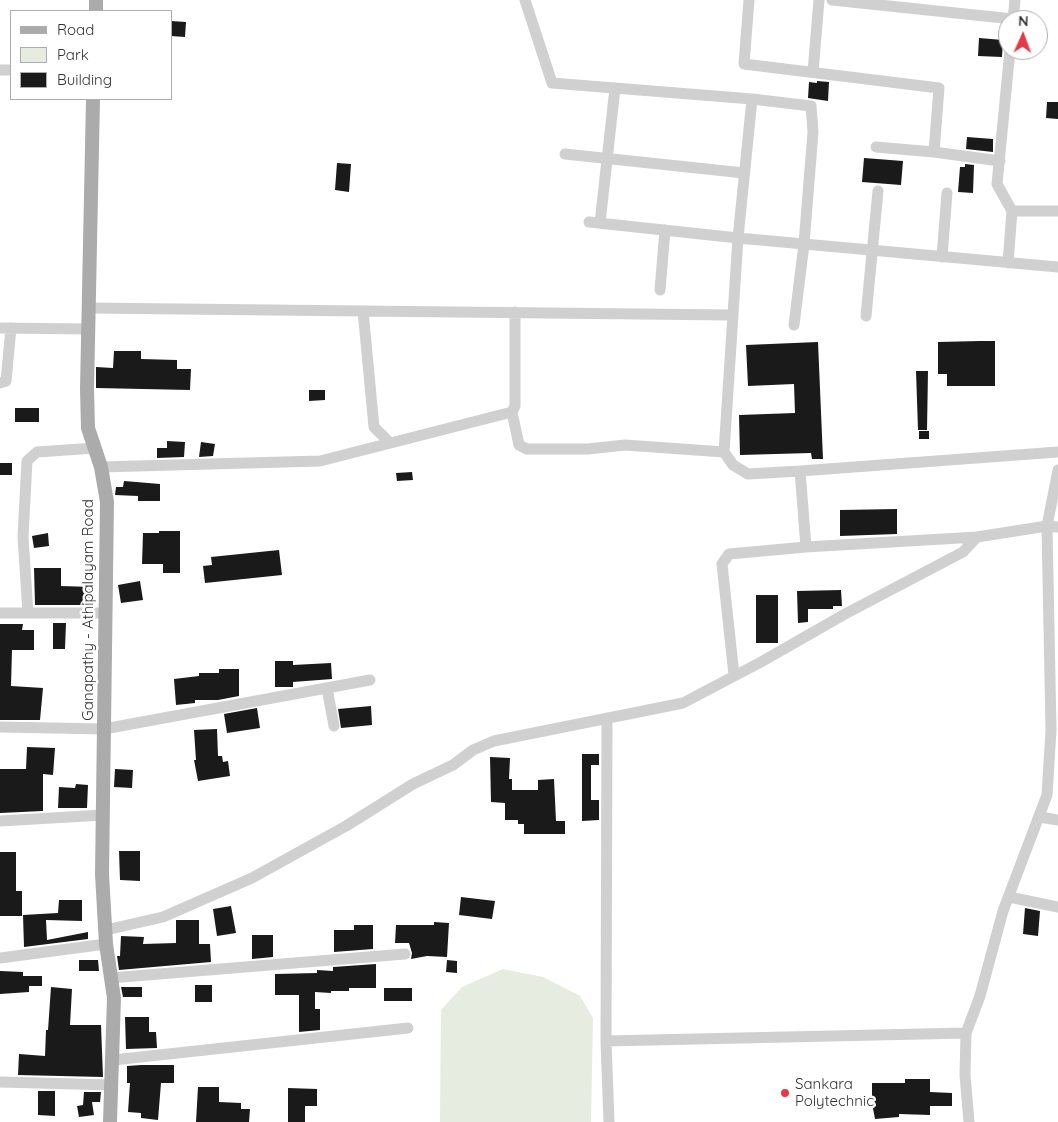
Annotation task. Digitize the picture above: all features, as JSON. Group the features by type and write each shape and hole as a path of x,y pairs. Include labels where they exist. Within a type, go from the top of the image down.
{"main road":[{"name":"Ganapathy - Athipalayam Road","path":"93,100 88,308 88,428 101,467 107,502 102,874 106,937 114,998 110,1122"}],"street":[{"path":"525,0 552,83 752,99 811,106 813,132 804,244 794,325"},
{"path":"749,0 744,64 939,88 934,152"},
{"path":"814,72 819,0"},
{"path":"832,0 998,18"},
{"path":"1008,263 1012,211 997,184 1009,60"},
{"path":"615,88 608,158 594,222 738,238 1058,267"},
{"path":"752,99 731,315 724,452 733,465 748,474 1058,452"},
{"path":"876,147 934,152 1000,161"},
{"path":"565,154 744,173"},
{"path":"866,316 878,191"},
{"path":"942,257 947,192"},
{"path":"1012,211 1058,211"},
{"path":"660,290 665,230"},
{"path":"88,308 731,315"},
{"path":"363,311 374,427 390,443"},
{"path":"101,467 320,461 512,412 516,406 515,312"},
{"path":"0,383 6,381 5,328 88,329"},
{"path":"512,412 519,445 527,448 588,449 625,445 724,452"},
{"path":"28,613 23,537 27,461 37,452 95,448"},
{"path":"968,1122 965,1074 966,1033 980,996 1009,897 1048,795 1055,731 1052,527 1058,470"},
{"path":"800,471 806,547"},
{"path":"734,675 722,564 729,554 806,547 977,537 1052,527"},
{"path":"0,958 106,937 163,917 252,878 346,826 412,784 453,765 473,750 494,741 683,703 844,614 963,552 977,537"},
{"path":"0,613 105,613"},
{"path":"0,727 104,729 370,680"},
{"path":"327,688 334,726"},
{"path":"607,719 606,1041 609,1122"},
{"path":"0,821 103,815"},
{"path":"1040,817 1058,820"},
{"path":"1009,897 1058,907"},
{"path":"110,978 405,954"},
{"path":"113,1060 408,1028"},
{"path":"606,1041 966,1033"},
{"path":"0,1082 112,1085"}],"green space":[{"path":"503,969 543,977 580,996 593,1018 591,1122 440,1122 441,1010 462,987"}],"building":[{"path":"172,21 186,22 185,37 172,36"},
{"path":"979,38 998,40 998,57 978,56"},
{"path":"817,81 829,82 828,101 808,98 809,82 817,83"},
{"path":"1047,102 1058,102 1058,119 1046,118"},
{"path":"967,137 993,139 993,152 966,149"},
{"path":"864,158 903,161 901,185 862,182"},
{"path":"337,163 351,164 349,192 335,190"},
{"path":"965,164 974,165 973,193 958,192 960,167 965,167"},
{"path":"995,341 995,386 947,386 947,374 938,374 938,342"},
{"path":"818,342 823,459 812,459 811,453 740,455 739,415 795,413 794,384 748,386 746,345"},
{"path":"114,351 141,351 141,359 177,360 177,369 191,369 190,390 96,388 96,367 113,368"},
{"path":"916,371 928,371 927,430 918,430"},
{"path":"309,390 325,390 325,400 309,401"},
{"path":"15,408 39,408 39,422 15,422"},
{"path":"919,431 929,431 929,439 919,439"},
{"path":"167,441 185,442 184,457 157,458 157,448 167,448"},
{"path":"201,442 215,444 213,456 199,457"},
{"path":"0,463 12,463 12,475 0,475"},
{"path":"412,472 413,480 397,481 396,473"},
{"path":"124,481 160,484 160,501 138,501 138,496 115,495 116,487 123,487"},
{"path":"897,509 897,534 840,536 840,510"},
{"path":"159,531 180,531 180,573 163,573 163,564 142,564 143,533 159,533"},
{"path":"48,533 49,546 34,548 32,536"},
{"path":"279,550 282,575 205,583 203,566 212,565 211,557"},
{"path":"34,568 61,568 61,586 92,587 92,605 35,605"},
{"path":"140,581 143,600 121,603 118,585"},
{"path":"841,590 842,606 833,606 833,609 808,609 808,622 798,623 797,591"},
{"path":"756,595 778,595 778,643 756,643"},
{"path":"53,623 66,623 65,649 53,649"},
{"path":"0,624 23,624 22,630 34,630 34,650 12,650 11,686 43,688 40,720 0,720"},
{"path":"275,661 293,661 293,665 331,663 332,679 293,682 293,687 275,687"},
{"path":"219,669 239,669 239,696 218,700 195,700 195,703 176,705 174,679 199,676 199,673 219,673"},
{"path":"371,706 372,725 341,728 338,709"},
{"path":"257,708 260,728 227,733 224,714"},
{"path":"217,729 218,756 222,756 223,762 228,761 230,776 198,781 194,760 196,760 194,730"},
{"path":"27,747 55,748 53,775 43,774 43,811 0,813 0,769 26,769"},
{"path":"582,754 599,754 599,765 591,765 591,800 599,800 599,820 582,821"},
{"path":"490,757 510,758 509,779 512,779 512,790 538,790 538,780 554,779 556,821 565,821 565,834 524,834 524,824 518,824 518,820 505,820 505,803 491,802"},
{"path":"115,769 133,770 132,788 114,787"},
{"path":"76,784 88,785 87,808 58,808 59,787 75,788"},
{"path":"119,851 140,851 140,881 120,880"},
{"path":"0,852 16,852 16,891 22,891 22,916 0,916"},
{"path":"461,897 495,901 492,919 459,915"},
{"path":"59,900 82,900 82,921 46,920 47,940 88,932 88,939 24,947 23,915 58,913"},
{"path":"231,906 236,933 217,936 213,909"},
{"path":"1025,908 1040,911 1038,936 1023,934"},
{"path":"176,920 199,920 199,944 210,944 211,962 119,970 117,956 120,956 121,936 144,937 143,944 176,943"},
{"path":"434,922 449,923 447,957 427,956 411,959 412,953 409,943 395,943 396,925 434,925"},
{"path":"354,925 373,925 373,949 334,952 334,930 354,930"},
{"path":"252,935 273,935 273,957 252,959"},
{"path":"79,960 98,960 99,971 79,971"},
{"path":"447,960 457,961 457,973 446,972"},
{"path":"376,964 376,988 349,988 349,991 331,991 331,993 315,992 315,1009 320,1009 320,1030 299,1032 299,995 275,995 275,974 317,973 317,970 333,971 333,967"},
{"path":"0,971 23,972 23,976 42,976 42,986 29,986 29,992 0,994"},
{"path":"195,985 212,985 212,1002 195,1002"},
{"path":"51,987 72,989 70,1025 101,1025 103,1077 18,1075 19,1054 45,1056"},
{"path":"121,987 142,987 142,997 123,997"},
{"path":"384,988 412,988 412,1001 384,1001"},
{"path":"125,1017 149,1017 149,1032 156,1032 157,1048 126,1049"},
{"path":"174,1065 174,1083 161,1083 158,1120 141,1118 141,1113 128,1112 130,1083 127,1083 127,1066"},
{"path":"905,1079 930,1079 930,1092 952,1093 952,1106 930,1106 930,1115 899,1114 899,1117 875,1119 872,1103 872,1083 905,1083"},
{"path":"198,1087 219,1087 219,1102 241,1103 241,1109 250,1109 249,1122 196,1122"},
{"path":"288,1088 317,1089 317,1106 305,1106 305,1122 288,1122"},
{"path":"38,1091 55,1091 55,1116 38,1115"},
{"path":"84,1092 101,1092 100,1102 92,1102 94,1115 79,1117 77,1106 83,1105"}],"place":[{"name":"Sankara Polytechnic","path":"785,1093"}]}
